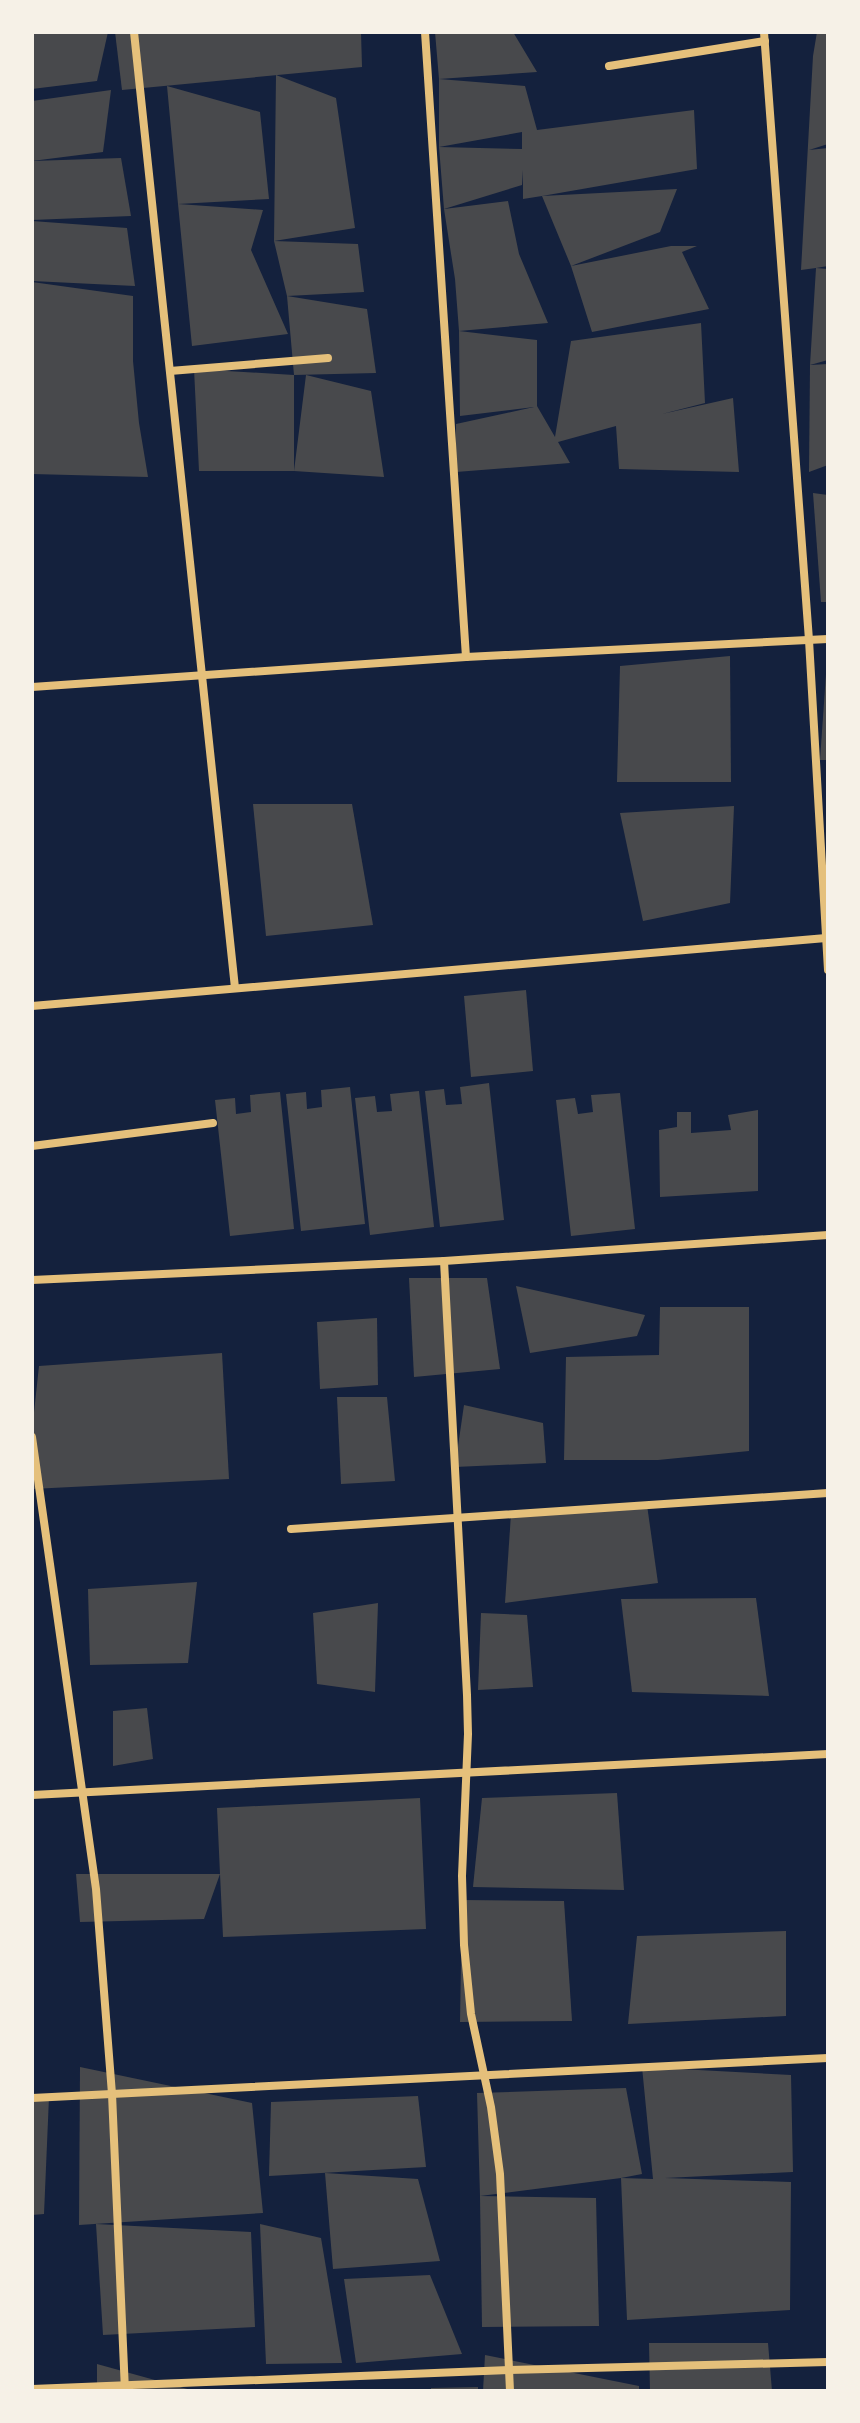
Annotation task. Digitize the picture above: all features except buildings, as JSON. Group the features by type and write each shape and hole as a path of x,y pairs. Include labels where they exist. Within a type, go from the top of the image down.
{"street":[{"path":"134,32 235,988"},
{"path":"425,32 466,657"},
{"path":"609,66 764,36 809,640 828,970"},
{"path":"170,371 328,358"},
{"path":"32,687 466,657 828,639"},
{"path":"32,1006 826,938"},
{"path":"32,1146 213,1123"},
{"path":"32,1280 444,1261 828,1235"},
{"path":"444,1261 467,1695 462,1876 464,1945 471,2014 491,2107 500,2174 510,2391"},
{"path":"32,1437 100,1926 112,2094 125,2388"},
{"path":"291,1529 828,1493"},
{"path":"32,1795 828,1754"},
{"path":"32,2098 828,2058"},
{"path":"32,2389 125,2388 509,2370 828,2362"}]}
